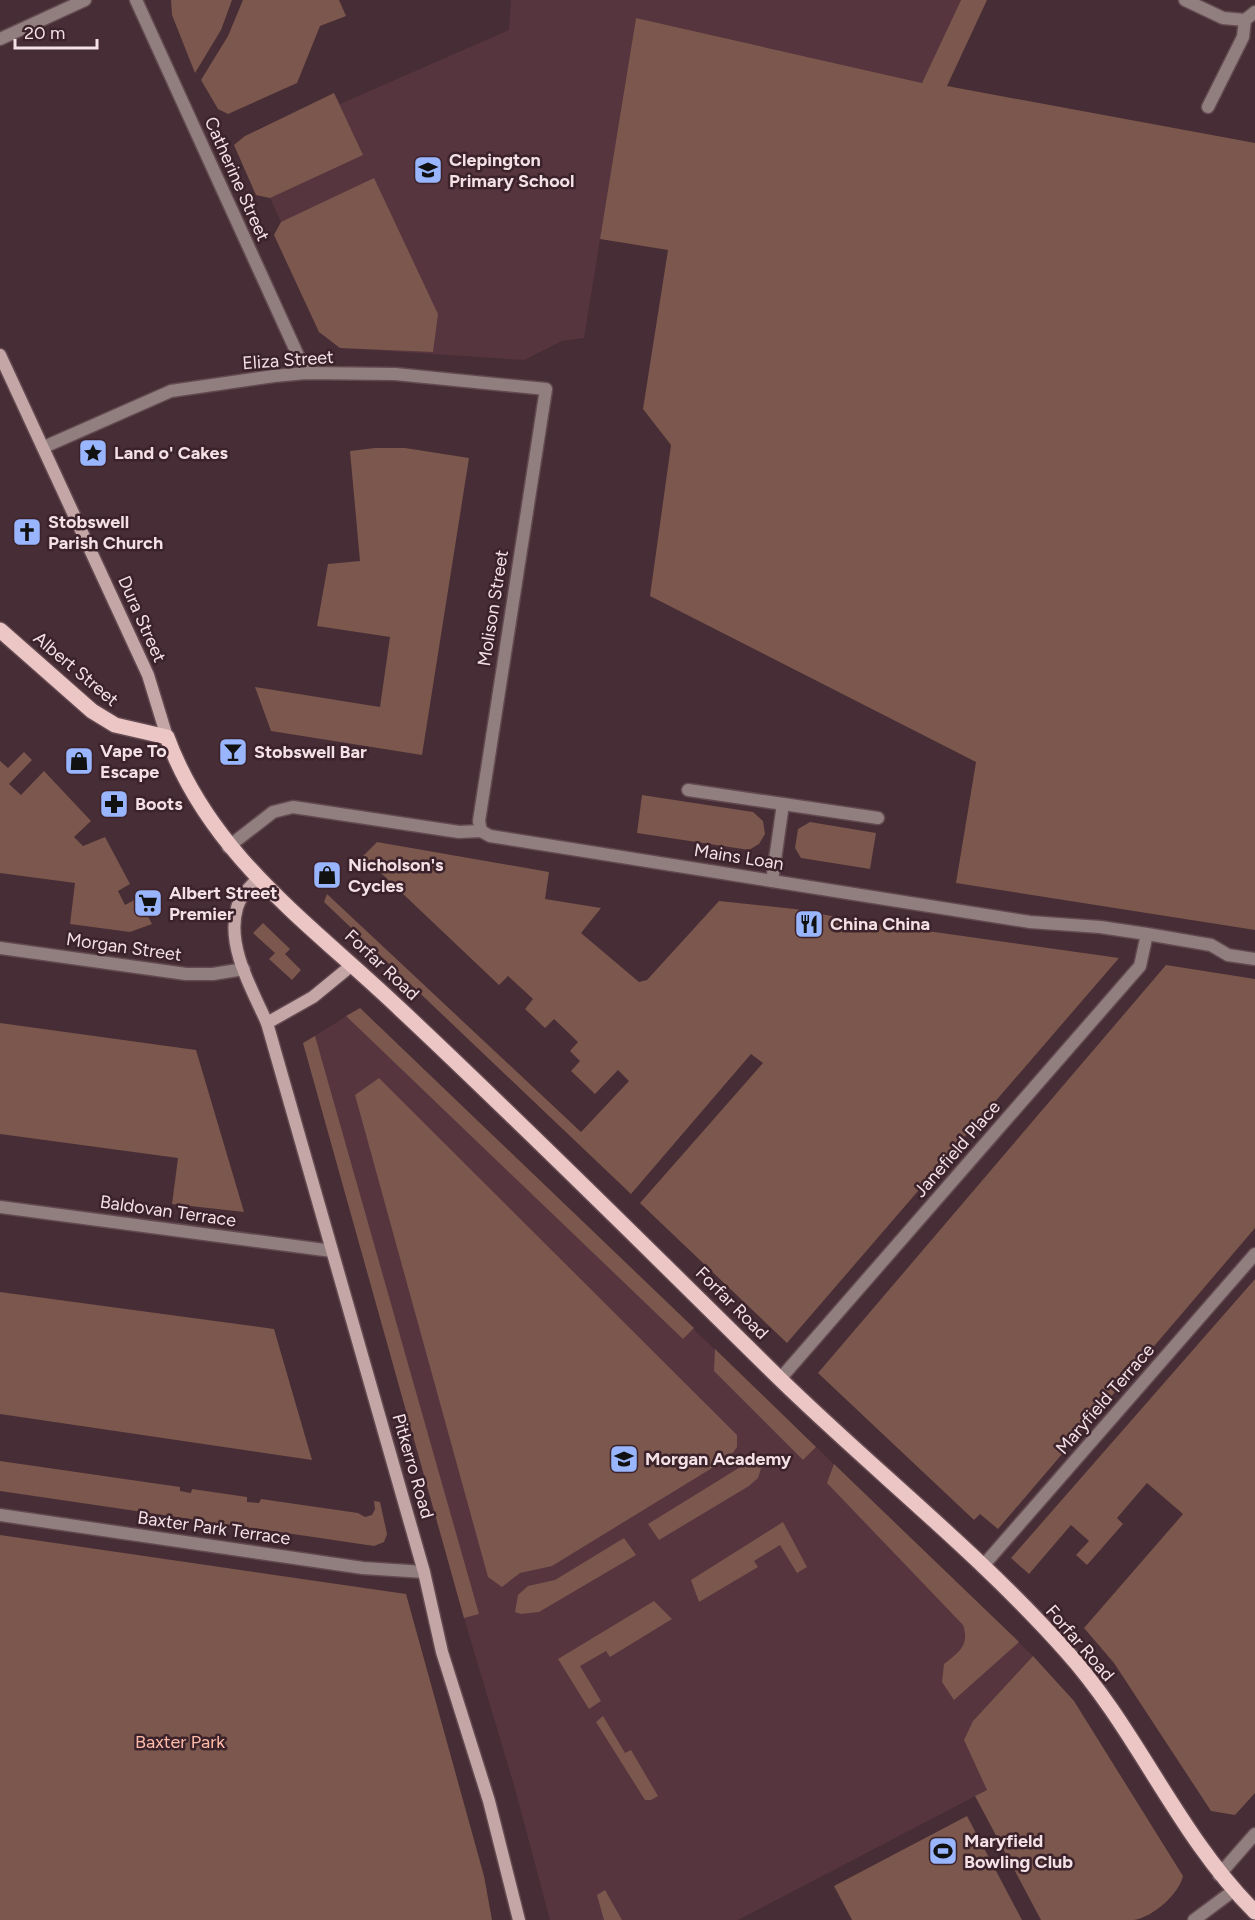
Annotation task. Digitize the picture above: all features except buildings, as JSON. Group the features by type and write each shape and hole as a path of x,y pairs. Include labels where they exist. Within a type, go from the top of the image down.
{"main road":[{"name":"Albert Street","path":"0,630 92,711 115,725 167,737"},
{"name":"Forfar Road","path":"167,737 188,787 228,847 258,878 352,965 719,1317 780,1379 982,1567 1066,1651 1095,1688 1219,1875 1255,1912"}],"street":[{"path":"0,39 85,0"},
{"name":"Catherine Street","path":"136,0 306,373"},
{"path":"1185,0 1222,18 1250,16 1243,37 1208,107"},
{"name":"Dura Street","path":"0,355 148,675 167,737"},
{"name":"Eliza Street","path":"44,447 171,391 306,373 395,374 546,389"},
{"name":"Molison Street","path":"481,831 479,821 546,389"},
{"path":"688,790 878,818"},
{"path":"772,881 783,804"},
{"name":"Mains Loan","path":"228,847 273,812 293,807 459,832 481,831 490,836 1030,922 1100,927 1147,934 1211,945 1228,955 1255,959"},
{"name":"Pitkerro Road","path":"258,878 243,895 237,907 234,933 244,969 267,1023 424,1572 442,1652 489,1801 519,1920"},
{"name":"Janefield Place","path":"780,1379 1140,966 1147,934"},
{"name":"Morgan Street","path":"0,948 186,974 213,974 244,969"},
{"path":"267,1023 313,997 352,965"},
{"name":"Baldovan Terrace","path":"0,1207 332,1251"},
{"name":"Maryfield Terrace","path":"982,1567 1255,1254"},
{"name":"Baxter Park Terrace","path":"0,1515 363,1568 424,1572"},
{"path":"1219,1875 1255,1834"},
{"path":"1194,1920 1233,1891"}],"shaded area":[{"name":"Clepington Primary School","path":"511,0 961,0 922,83 636,18 584,338 562,341 524,360 340,348 319,332 274,235 281,222 270,198 256,195 234,145 245,136 334,93 340,104 509,30"},
{"name":"Morgan Academy","path":"360,1008 1033,1656 973,1721 987,1790 738,1920 550,1920 514,1785 464,1618 303,1043"}],"green space":[{"path":"171,0 232,0 221,30 195,73 172,15"},
{"path":"243,0 339,0 346,16 320,26 297,83 228,114 218,109 201,80 228,36"},
{"path":"961,0 987,0 947,86 1255,143 1255,930 956,883 976,762 650,596 671,445 643,409 668,250 600,239 636,18 922,83"},
{"path":"334,93 363,155 270,198 256,195 234,145 245,136"},
{"path":"374,178 438,314 433,352 340,348 319,332 274,235 281,222"},
{"path":"405,448 469,458 422,755 271,731 255,687 380,707 390,637 317,626 328,564 360,561 350,451"},
{"path":"24,752 32,760 9,784 21,795 44,771 91,821 74,837 83,846 105,837 130,884 118,891 125,905 138,898 152,924 130,932 70,924 75,883 0,873 0,761 8,768"},
{"path":"642,795 753,812 763,821 765,834 759,844 749,850 637,833"},
{"path":"810,822 876,833 870,869 801,858 795,848 798,829"},
{"path":"377,842 549,872 545,899 601,908 581,933 639,982 647,980 719,901 795,909 863,922 1119,958 787,1343 640,1203 763,1063 751,1054 631,1194 324,902 327,894 581,1132 629,1081 618,1070 595,1094 571,1071 580,1061 570,1051 578,1042 554,1019 545,1028 525,1009 533,999 508,976 499,985 363,856"},
{"path":"263,923 290,949 285,954 301,970 292,980 269,959 275,953 253,933"},
{"path":"1166,965 1255,979 1255,1228 998,1529 980,1514 974,1520 818,1373"},
{"path":"360,1008 694,1328 683,1339 346,1016"},
{"path":"0,1023 196,1050 244,1212 172,1204 178,1158 0,1134"},
{"path":"315,1036 479,1614 464,1618 303,1043"},
{"path":"379,1078 737,1435 737,1447 730,1457 552,1566 520,1573 502,1587 488,1577 355,1095"},
{"path":"1255,1279 1255,1793 1235,1815 1211,1811 1114,1663 1084,1628 1183,1514 1147,1483 1117,1518 1123,1524 1087,1565 1076,1555 1089,1541 1071,1525 1029,1574 1011,1558"},
{"path":"0,1292 274,1329 312,1460 0,1414"},
{"path":"715,1349 816,1447 803,1460 714,1371"},
{"path":"0,1461 180,1487 180,1491 191,1493 192,1489 247,1497 247,1502 259,1503 261,1499 358,1513 365,1517 372,1515 375,1509 374,1501 380,1502 387,1534 384,1542 374,1546 0,1491"},
{"path":"750,1461 763,1462 758,1478 749,1486 659,1540 648,1524"},
{"path":"834,1464 1019,1642 954,1700 942,1682 944,1664 962,1648 965,1638 963,1625 827,1483"},
{"path":"783,1522 807,1567 797,1573 780,1545 754,1561 758,1567 699,1602 691,1580"},
{"name":"Baxter Park","path":"0,1535 406,1594 484,1876 492,1920 0,1920"},
{"path":"624,1538 636,1555 539,1612 521,1614 515,1612 518,1595 528,1586 555,1580"},
{"path":"654,1601 672,1619 610,1657 606,1651 580,1666 601,1701 589,1709 558,1659"},
{"path":"1033,1656 1074,1701 1183,1876 1181,1883 1164,1904 1141,1918 1134,1920 1041,1920 975,1796 987,1790 964,1740 973,1721"},
{"path":"603,1716 625,1753 631,1750 658,1796 645,1800 596,1722"},
{"name":"Maryfield Bowling Club","path":"967,1816 1022,1920 852,1920 834,1886"},
{"path":"605,1890 622,1920 604,1920 597,1895"}],"place":[{"name":"Clepington Primary School","path":"428,170"},
{"name":"Land o' Cakes","path":"93,453"},
{"name":"Stobswell Parish Church","path":"27,532"},
{"name":"Stobswell Bar","path":"233,752"},
{"name":"Vape To Escape","path":"79,761"},
{"name":"Boots","path":"114,804"},
{"name":"Nicholson's Cycles","path":"327,875"},
{"name":"Albert Street Premier","path":"148,903"},
{"name":"China China","path":"809,924"},
{"name":"Morgan Academy","path":"624,1459"},
{"name":"Maryfield Bowling Club","path":"943,1851"}]}
